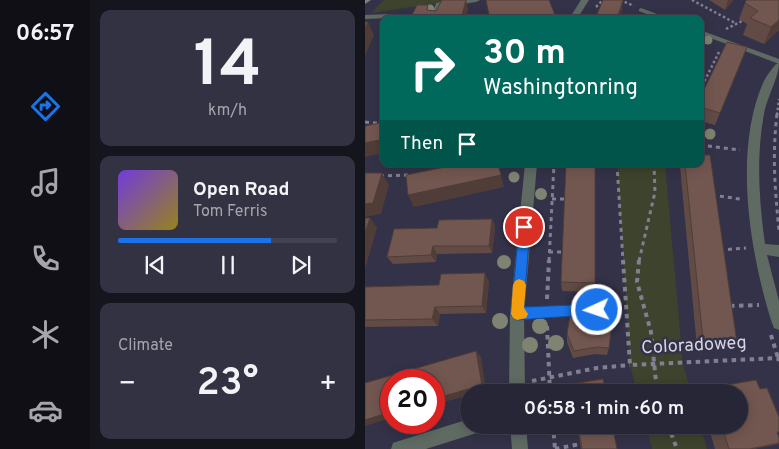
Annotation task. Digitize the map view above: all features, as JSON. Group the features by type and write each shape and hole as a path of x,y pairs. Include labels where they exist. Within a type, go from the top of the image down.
{"street":[{"path":"436,15 439,5 476,0"},
{"path":"576,15 585,0"},
{"path":"778,67 766,86 763,96 754,146 754,192 759,249 766,282 779,323"},
{"path":"517,384 517,314 531,167"},
{"path":"759,249 779,251"},
{"path":"399,449 460,430"},
{"path":"519,434 520,449"}],"lane":[{"path":"641,10 655,15"},
{"path":"365,17 380,16"},
{"path":"704,33 725,41 778,67"},
{"path":"517,314 597,310"}],"path":[{"path":"620,0 641,10"},
{"path":"694,0 737,24"},
{"path":"719,13 723,10"},
{"path":"711,36 719,29 729,29 745,19 750,22"},
{"path":"704,82 725,41"},
{"path":"779,98 773,148 774,183 779,231"},
{"path":"365,122 380,124"},
{"path":"704,145 743,151"},
{"path":"549,384 547,312 554,167"},
{"name":"Coloradoweg","path":"617,167 630,365 778,358 779,362"},
{"path":"654,167 657,177 655,197 639,251 637,279 651,331 656,384"},
{"path":"373,177 412,175"},
{"path":"708,195 743,199"},
{"path":"552,199 565,199"},
{"path":"716,250 759,249"},
{"path":"549,252 563,252"},
{"path":"723,306 762,305"},
{"path":"529,384 549,377 597,368 630,365"},
{"path":"554,434 555,449 580,444"},
{"path":"671,434 677,449"}],"green space":[{"path":"384,0 459,0 371,13"},
{"path":"617,167 665,167 683,364 689,384 635,384 630,365"},
{"path":"648,434 703,434 707,449 652,449"}],"building":[{"path":"442,0 466,0 462,15 412,15 417,5 428,5 427,10 436,11"},
{"path":"486,0 549,0 555,15 489,15"},
{"path":"603,0 623,0 618,15 597,15"},
{"path":"746,0 779,0 779,20 771,27 750,18 758,11 745,3"},
{"path":"727,42 747,47 720,113 704,108 704,90"},
{"path":"380,123 380,140 365,143 365,126"},
{"path":"704,155 710,155 737,343 703,340 685,167 704,167"},
{"path":"445,167 499,167 501,175 408,195 406,175"},
{"path":"566,167 595,167 595,283 561,282"},
{"path":"365,173 382,173 373,203 365,204"},
{"path":"365,218 370,218 365,233"},
{"path":"492,219 489,246 433,246 431,255 387,257 394,229 437,228 439,220"},
{"path":"485,273 482,306 435,307 432,319 365,320 365,287 439,285 441,274"},
{"path":"614,306 609,348 597,347 574,351 567,334 571,309"},
{"path":"476,351 482,384 460,384 460,391 445,396 445,369 414,369"},
{"path":"380,379 380,415 365,420 365,383"},
{"path":"603,379 604,384 571,384"},
{"path":"756,380 760,389 767,388 779,417 779,432 777,432 779,443 750,449 729,449 724,434 748,434 748,384 732,384"},
{"path":"580,434 614,434 617,449 582,449"}],"slow traffic":[{"path":"519,285 517,314 522,314"}],"route":[{"path":"524,227 517,314 597,310"}]}
